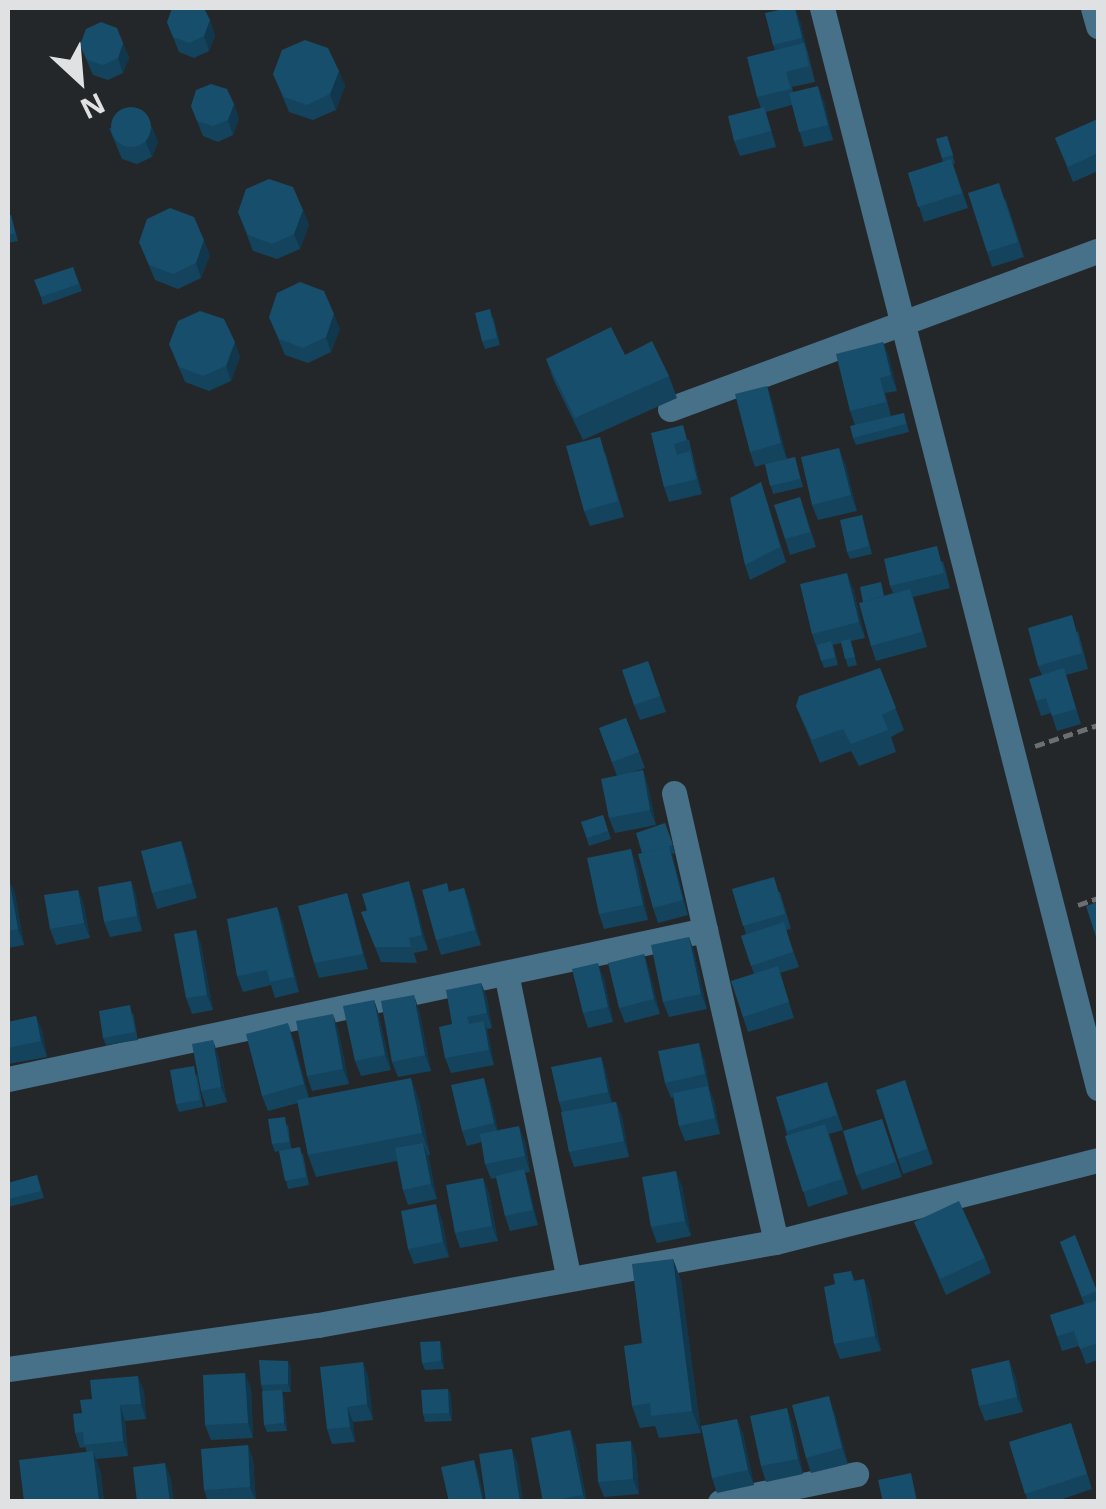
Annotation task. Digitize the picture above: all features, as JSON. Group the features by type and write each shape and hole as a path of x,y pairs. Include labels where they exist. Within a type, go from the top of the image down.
{"street":[{"path":"822,8 906,320 1098,1088"},
{"path":"1093,8 1098,26"},
{"path":"670,409 1098,251"},
{"path":"674,793 776,1242"},
{"path":"8,1079 704,930"},
{"path":"506,973 570,1279"},
{"path":"8,1369 318,1325 776,1242 1098,1160"},
{"path":"720,1502 856,1474"}],"path":[{"path":"1014,752 1098,725"}],"building":[{"path":"172,8 204,8 210,20 204,36 189,43 173,37 167,22"},
{"path":"795,8 802,38 773,45 765,13"},
{"path":"101,22 117,28 123,43 118,58 103,65 87,60 80,45 86,29"},
{"path":"305,40 328,48 339,71 330,94 307,105 284,97 273,74 282,50"},
{"path":"804,43 809,66 786,72 791,89 757,97 747,57"},
{"path":"211,84 227,89 234,104 228,120 213,126 197,121 191,106 196,90"},
{"path":"818,86 828,125 799,132 789,93"},
{"path":"131,107 145,113 151,127 145,141 131,147 117,141 111,127 117,113"},
{"path":"764,107 771,131 734,141 728,116"},
{"path":"1098,119 1098,153 1068,167 1055,138"},
{"path":"947,136 953,155 942,158 936,139"},
{"path":"951,159 962,193 918,207 908,173"},
{"path":"269,179 293,187 303,210 294,234 272,244 248,235 238,212 246,189"},
{"path":"999,183 1018,242 987,252 968,193"},
{"path":"170,208 194,217 204,240 196,263 173,274 149,265 139,242 147,219"},
{"path":"11,215 15,233 8,235 8,216"},
{"path":"73,267 79,284 41,297 34,280"},
{"path":"300,282 324,291 334,314 326,337 303,348 279,339 269,317 277,293"},
{"path":"490,309 497,338 482,341 475,313"},
{"path":"200,311 224,319 235,342 226,366 203,376 179,367 169,344 178,321"},
{"path":"611,327 625,355 652,341 669,376 575,418 546,359"},
{"path":"883,342 891,375 880,378 886,402 850,411 836,354"},
{"path":"767,386 781,443 750,452 735,394"},
{"path":"904,413 906,424 853,438 850,426"},
{"path":"683,425 687,440 674,444 677,455 690,451 697,479 664,487 651,433"},
{"path":"600,437 618,501 584,511 566,446"},
{"path":"839,448 851,495 812,505 801,457"},
{"path":"795,457 800,479 770,486 765,464"},
{"path":"761,482 780,547 745,565 730,498"},
{"path":"800,497 810,532 785,539 774,505"},
{"path":"862,515 869,546 847,552 840,520"},
{"path":"937,546 944,573 890,586 884,559"},
{"path":"847,573 859,622 812,634 800,584"},
{"path":"881,582 884,596 863,602 860,587"},
{"path":"910,589 922,632 871,646 859,603"},
{"path":"1072,615 1082,653 1038,666 1028,628"},
{"path":"850,639 855,657 845,659 841,641"},
{"path":"831,641 835,657 821,661 817,645"},
{"path":"648,661 660,696 634,705 622,670"},
{"path":"880,668 896,708 882,715 888,730 851,744 843,729 812,740 796,706 799,696"},
{"path":"1064,668 1076,709 1052,716 1046,698 1036,701 1029,679"},
{"path":"626,718 639,752 612,762 599,728"},
{"path":"643,770 650,810 609,818 601,779"},
{"path":"603,815 608,831 587,838 581,822"},
{"path":"665,823 673,845 642,853 636,833"},
{"path":"181,841 192,883 152,893 141,851"},
{"path":"669,846 683,900 653,908 638,854"},
{"path":"631,849 643,905 599,914 587,858"},
{"path":"774,877 785,914 743,926 732,889"},
{"path":"8,879 18,929 8,931"},
{"path":"131,881 137,916 104,922 98,887"},
{"path":"409,881 422,935 409,938 411,947 375,947 361,912 367,911 362,894"},
{"path":"447,883 449,892 464,888 475,930 436,940 422,890"},
{"path":"78,890 84,923 50,929 44,895"},
{"path":"347,893 363,954 314,963 298,906"},
{"path":"1098,902 1098,943 1086,906"},
{"path":"277,907 294,977 270,982 267,970 237,976 227,919"},
{"path":"784,922 793,952 751,966 741,936"},
{"path":"196,930 207,995 186,998 174,934"},
{"path":"689,937 701,994 663,1002 651,945"},
{"path":"644,954 654,999 619,1008 608,963"},
{"path":"598,963 608,1007 583,1013 572,969"},
{"path":"778,966 789,1002 743,1017 731,981"},
{"path":"481,983 487,1013 467,1017 469,1024 484,1021 489,1050 445,1058 439,1027 452,1024 446,990"},
{"path":"414,995 425,1055 392,1062 381,1001"},
{"path":"374,1000 385,1055 355,1061 343,1006"},
{"path":"130,1005 135,1032 103,1038 99,1011"},
{"path":"333,1014 343,1069 307,1076 296,1021"},
{"path":"36,1016 41,1041 8,1048 8,1022"},
{"path":"288,1023 304,1084 262,1096 246,1034"},
{"path":"213,1040 221,1087 201,1091 192,1044"},
{"path":"699,1043 705,1074 665,1083 658,1051"},
{"path":"601,1057 608,1092 559,1102 551,1067"},
{"path":"194,1066 200,1100 176,1104 170,1070"},
{"path":"411,1078 422,1133 308,1155 297,1100"},
{"path":"484,1078 494,1123 462,1131 451,1085"},
{"path":"905,1080 927,1149 898,1159 876,1090"},
{"path":"827,1082 837,1115 787,1131 776,1097"},
{"path":"708,1086 715,1118 679,1126 673,1093"},
{"path":"616,1102 624,1141 569,1152 561,1112"},
{"path":"285,1117 289,1142 272,1144 268,1119"},
{"path":"882,1119 896,1162 856,1175 843,1131"},
{"path":"825,1124 842,1179 803,1192 785,1136"},
{"path":"519,1126 525,1156 485,1164 480,1134"},
{"path":"423,1143 431,1184 403,1190 395,1148"},
{"path":"300,1147 306,1177 285,1181 279,1151"},
{"path":"524,1169 533,1210 505,1216 496,1176"},
{"path":"676,1171 685,1221 651,1227 642,1177"},
{"path":"37,1175 41,1191 8,1199 8,1183"},
{"path":"483,1178 492,1226 455,1233 446,1185"},
{"path":"959,1201 985,1258 940,1279 914,1222"},
{"path":"436,1204 443,1242 408,1249 401,1211"},
{"path":"1075,1235 1097,1291 1082,1297 1060,1242"},
{"path":"673,1259 692,1411 651,1416 650,1403 632,1406 624,1346 642,1343 632,1264"},
{"path":"851,1271 853,1281 864,1279 875,1336 834,1344 824,1287 835,1284 833,1274"},
{"path":"1098,1300 1098,1343 1080,1349 1074,1331 1057,1336 1050,1315"},
{"path":"440,1341 441,1361 422,1363 420,1342"},
{"path":"259,1360 288,1361 288,1384 261,1385"},
{"path":"1009,1360 1017,1397 979,1406 971,1369"},
{"path":"363,1362 367,1404 347,1407 350,1427 327,1429 320,1367"},
{"path":"245,1373 248,1423 205,1425 203,1375"},
{"path":"138,1376 141,1404 120,1405 123,1441 84,1445 83,1432 75,1433 73,1414 82,1413 80,1400 92,1399 90,1380"},
{"path":"448,1389 449,1413 423,1414 421,1390"},
{"path":"282,1390 284,1423 264,1425 262,1391"},
{"path":"829,1396 842,1448 806,1458 792,1405"},
{"path":"787,1408 798,1459 761,1466 750,1416"},
{"path":"737,1419 748,1470 712,1478 701,1426"},
{"path":"1071,1423 1087,1474 1025,1494 1009,1442"},
{"path":"570,1430 583,1495 543,1502 531,1438"},
{"path":"631,1441 633,1479 598,1482 596,1444"},
{"path":"248,1445 250,1487 204,1490 201,1449"},
{"path":"512,1449 520,1502 486,1502 479,1454"},
{"path":"93,1451 99,1502 24,1502 19,1460"},
{"path":"474,1460 483,1502 449,1502 441,1467"},
{"path":"165,1463 170,1502 137,1502 133,1467"},
{"path":"911,1473 917,1502 883,1502 878,1480"}]}
